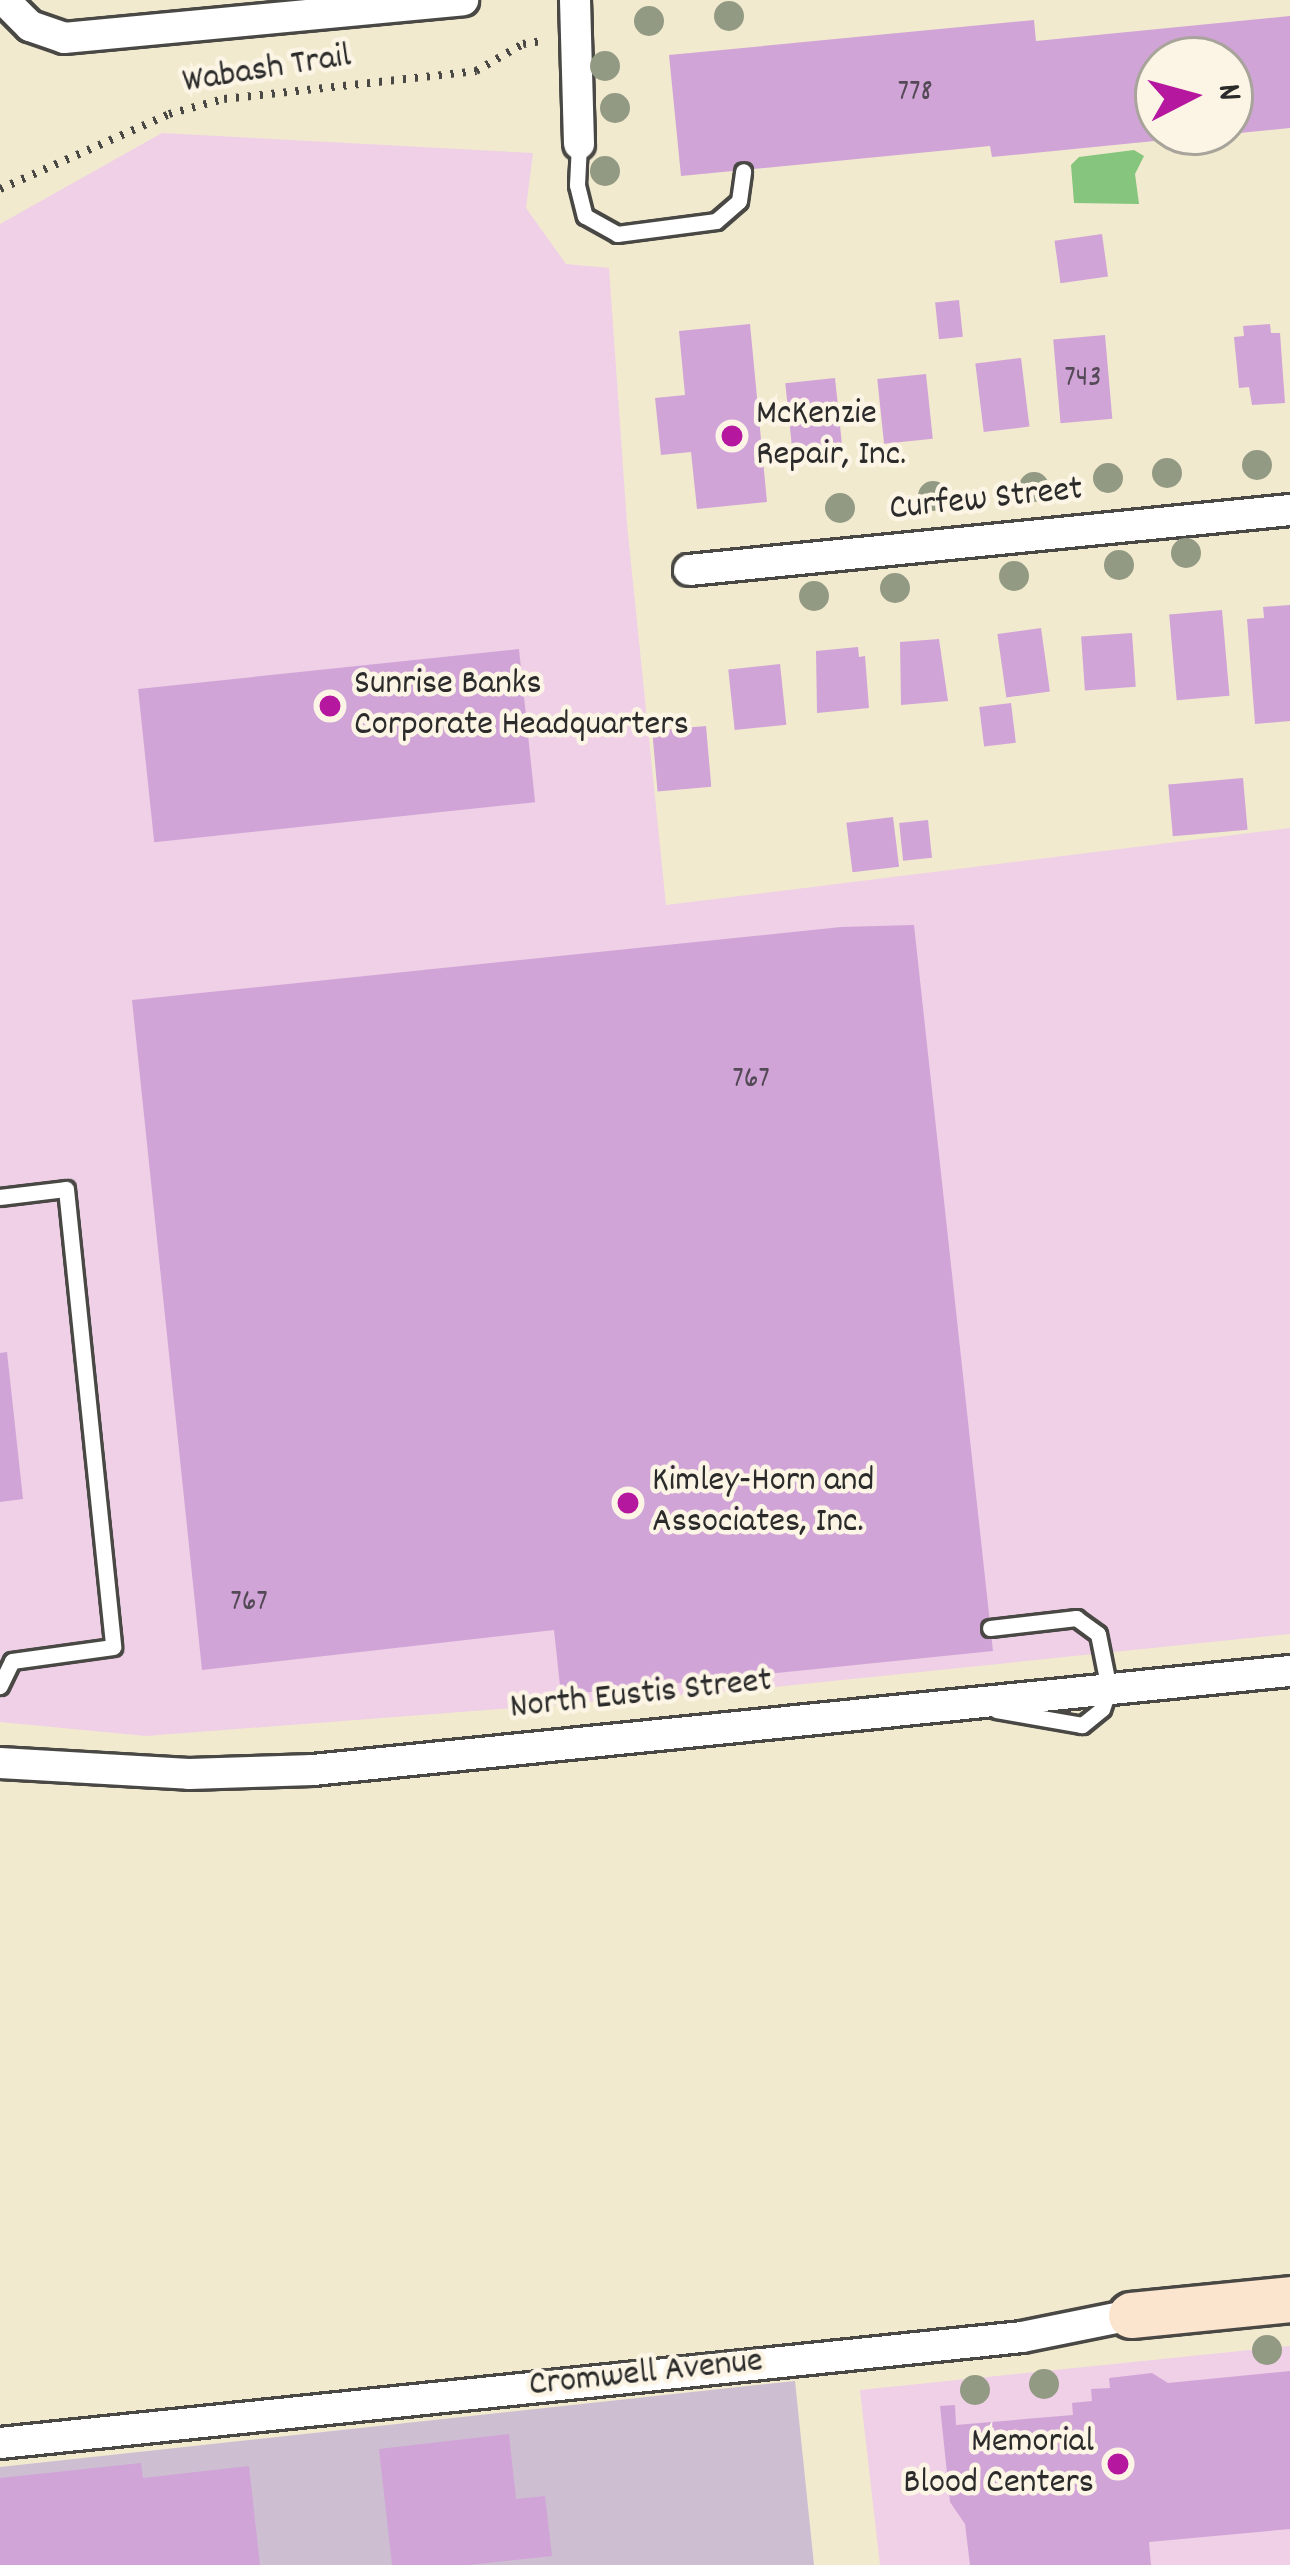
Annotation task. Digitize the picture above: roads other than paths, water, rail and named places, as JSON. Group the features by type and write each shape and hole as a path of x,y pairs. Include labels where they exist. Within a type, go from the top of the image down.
{"main road":[{"name":"Cromwell Avenue","path":"1131,2315 1290,2299"}],"street":[{"path":"4,0 30,26 64,38 463,0"},
{"path":"575,0 579,144"},
{"name":"Curfew Street","path":"689,570 1290,510"},
{"name":"North Eustis Street","path":"0,1762 189,1774 313,1770 1290,1671"},
{"name":"Cromwell Avenue","path":"0,2444 1022,2337 1131,2315"}],"lane":[{"path":"579,144 577,185 585,216 617,234 716,221 740,201 743,171"},
{"path":"0,1197 66,1190 113,1647 12,1661 0,1686"},
{"path":"990,1628 1076,1618 1098,1634 1109,1689"}],"place":[{"name":"McKenzie Repair, Inc.","path":"732,436"},
{"name":"Sunrise Banks Corporate Headquarters","path":"330,706"},
{"name":"Kimley-Horn and Associates, Inc.","path":"628,1503"},
{"name":"Memorial Blood Centers","path":"1118,2464"}]}
